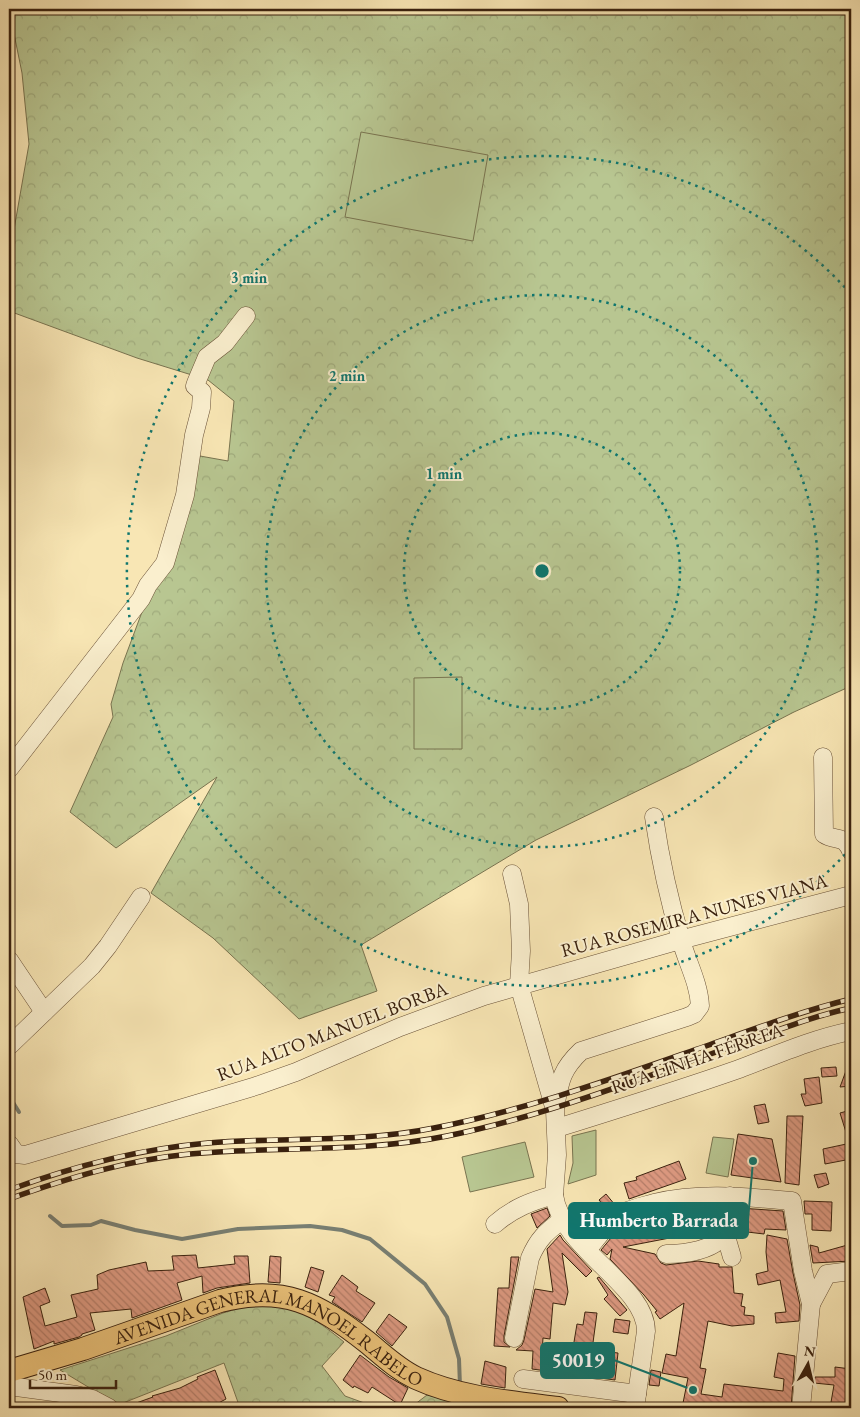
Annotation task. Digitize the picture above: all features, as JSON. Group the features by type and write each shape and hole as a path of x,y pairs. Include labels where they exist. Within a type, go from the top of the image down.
{"main road":[{"name":"AVENIDA GENERAL MANOEL RABELO","path":"9,1371 83,1349 220,1301 240,1296 264,1294 298,1300 324,1311 395,1366 414,1377 440,1388 470,1395 558,1408"}],"street":[{"path":"9,769 141,599 148,585 166,562 184,495 194,435 202,408 202,392 195,386 207,357 225,343 246,316"},
{"path":"823,757 824,834 842,839 851,851"},
{"path":"555,1110 561,1079 568,1063 581,1051 687,1017 698,1010 700,1006 698,994 680,940 658,844 654,817"},
{"path":"512,874 519,904 519,985 555,1110 557,1128 554,1195 556,1205 562,1220 587,1250 622,1286 642,1312 646,1325 636,1401 523,1379"},
{"name":"RUA ROSEMIRA NUNES VIANA","path":"548,976 851,895"},
{"path":"9,1046 92,966 141,897"},
{"path":"9,960 44,1012"},
{"name":"RUA ALTO MANUEL BORBA","path":"12,1149 29,1154 256,1086 296,1072 436,1013 548,976"},
{"name":"RUA LINHA FÉRREA","path":"557,1128 695,1084 797,1046 851,1031"},
{"path":"495,1224 505,1215 525,1204 554,1195"},
{"path":"587,1250 610,1224 624,1213 668,1200 695,1196 730,1196 792,1201 803,1271 811,1304 801,1408"},
{"path":"730,1196 724,1232 732,1257"},
{"path":"514,1338 530,1258 535,1246 543,1235 562,1220"},
{"path":"666,1254 684,1254 696,1251 717,1241 724,1232"},
{"path":"811,1304 827,1274 851,1270"},
{"path":"9,1386 76,1395 92,1399 109,1408"}],"green space":[{"path":"9,9 851,9 851,686 794,712 691,765 536,840 361,945 377,991 299,1019 213,938 151,893 217,777 116,848 70,812 113,717 111,704 123,663 200,456 228,461 234,401 208,380 137,358 9,311 9,258 29,144 22,73"},
{"path":"361,132 488,155 473,241 345,217"},
{"path":"462,677 462,749 414,749 414,678"},
{"path":"596,1130 596,1175 568,1184 573,1163 572,1136"},
{"path":"713,1137 734,1139 728,1177 706,1173"},
{"path":"525,1142 534,1177 470,1192 462,1157"},
{"path":"273,1304 294,1310 311,1318 344,1342 322,1366 345,1396 378,1408 240,1408 224,1363 118,1405 60,1370 166,1336 223,1313 246,1306"},
{"path":"427,1395 484,1408 410,1408"}],"building":[{"path":"850,1060 851,1086 840,1087"},
{"path":"836,1067 837,1076 822,1077 821,1068"},
{"path":"819,1077 822,1103 805,1106 801,1094 806,1094 804,1079"},
{"path":"765,1104 769,1122 758,1124 754,1106"},
{"path":"851,1110 851,1142 849,1142 840,1113"},
{"path":"787,1116 803,1116 799,1185 785,1183"},
{"path":"738,1134 772,1139 781,1182 731,1175"},
{"path":"851,1143 851,1159 825,1164 823,1149"},
{"path":"679,1161 686,1179 629,1199 624,1183 637,1180 636,1177"},
{"path":"826,1173 829,1184 818,1188 814,1175"},
{"path":"606,1194 615,1205 608,1211 599,1200"},
{"path":"804,1201 832,1202 831,1231 812,1230 812,1214 805,1214"},
{"path":"718,1207 715,1227 710,1233 678,1229 680,1236 623,1247 655,1254 661,1263 666,1265 698,1261 719,1264 719,1267 732,1267 734,1293 743,1294 741,1306 745,1307 744,1315 754,1316 754,1324 732,1326 708,1321 700,1368 706,1369 701,1394 722,1397 724,1384 783,1391 784,1379 774,1377 778,1353 795,1356 791,1408 741,1404 741,1408 682,1408 688,1378 662,1373 666,1354 676,1356 684,1303 660,1319 655,1312 657,1311 644,1295 610,1259 612,1249 607,1255 601,1250 620,1228 623,1230 630,1223 639,1234 635,1219 654,1214 655,1220 689,1212 690,1208"},
{"path":"547,1208 550,1216 537,1228 531,1214"},
{"path":"739,1208 783,1211 786,1230 765,1229 764,1234 736,1232"},
{"path":"560,1235 592,1271 586,1277 562,1253 568,1292 565,1305 553,1303 550,1339 543,1338 541,1366 569,1368 571,1348 573,1348 577,1324 583,1325 585,1312 597,1313 592,1350 618,1353 615,1380 532,1369 533,1351 516,1350 522,1345 524,1340 535,1289 553,1292 547,1249"},
{"path":"767,1235 787,1239 800,1305 799,1321 776,1323 775,1313 786,1312 780,1280 758,1285 756,1274 768,1271"},
{"path":"851,1244 851,1261 813,1263 810,1245 818,1247 819,1253"},
{"path":"196,1255 198,1268 235,1264 234,1256 248,1256 250,1283 217,1288 203,1293 202,1276 177,1283 182,1300 132,1318 131,1309 90,1313 95,1330 82,1334 79,1337 54,1344 54,1341 34,1349 23,1297 45,1288 50,1302 40,1306 45,1326 77,1317 71,1295 98,1289 97,1275 109,1270 146,1262 148,1271 174,1270 172,1256"},
{"path":"270,1256 281,1257 280,1283 268,1282"},
{"path":"511,1257 519,1257 504,1336 504,1342 510,1347 494,1346 498,1288 509,1288"},
{"path":"311,1267 324,1271 318,1292 305,1287"},
{"path":"342,1275 358,1287 356,1291 375,1303 362,1322 332,1302 335,1297 329,1295"},
{"path":"599,1277 627,1310 620,1316 604,1299 608,1295 597,1278"},
{"path":"389,1314 407,1327 392,1346 376,1332"},
{"path":"615,1319 630,1321 628,1334 613,1332"},
{"path":"360,1355 389,1377 408,1388 400,1405 372,1387 368,1393 354,1386 353,1388 343,1380"},
{"path":"485,1361 506,1367 505,1388 481,1384"},
{"path":"835,1367 851,1369 851,1408 830,1408 834,1385 814,1383 815,1377 835,1377"},
{"path":"215,1370 226,1399 209,1408 125,1408 152,1396 180,1388 198,1379 197,1377"},
{"path":"651,1370 661,1372 659,1386 649,1385"}],"waterway":[{"path":"9,1096 19,1112"},
{"path":"50,1216 62,1226 91,1225 101,1221 182,1239 238,1229 310,1226 342,1230 370,1239 425,1284 447,1317 459,1359 460,1386"}],"railway":[{"path":"9,1190 82,1166 132,1154 182,1146 236,1141 378,1136 406,1133 469,1121 572,1092 778,1021 851,999"},
{"path":"9,1199 98,1171 167,1157 222,1152 384,1145 447,1136 484,1128 558,1107 795,1024 851,1008"}],"place":[{"name":"Humberto Barrada","path":"753,1161"},
{"name":"50019","path":"693,1390"}]}
